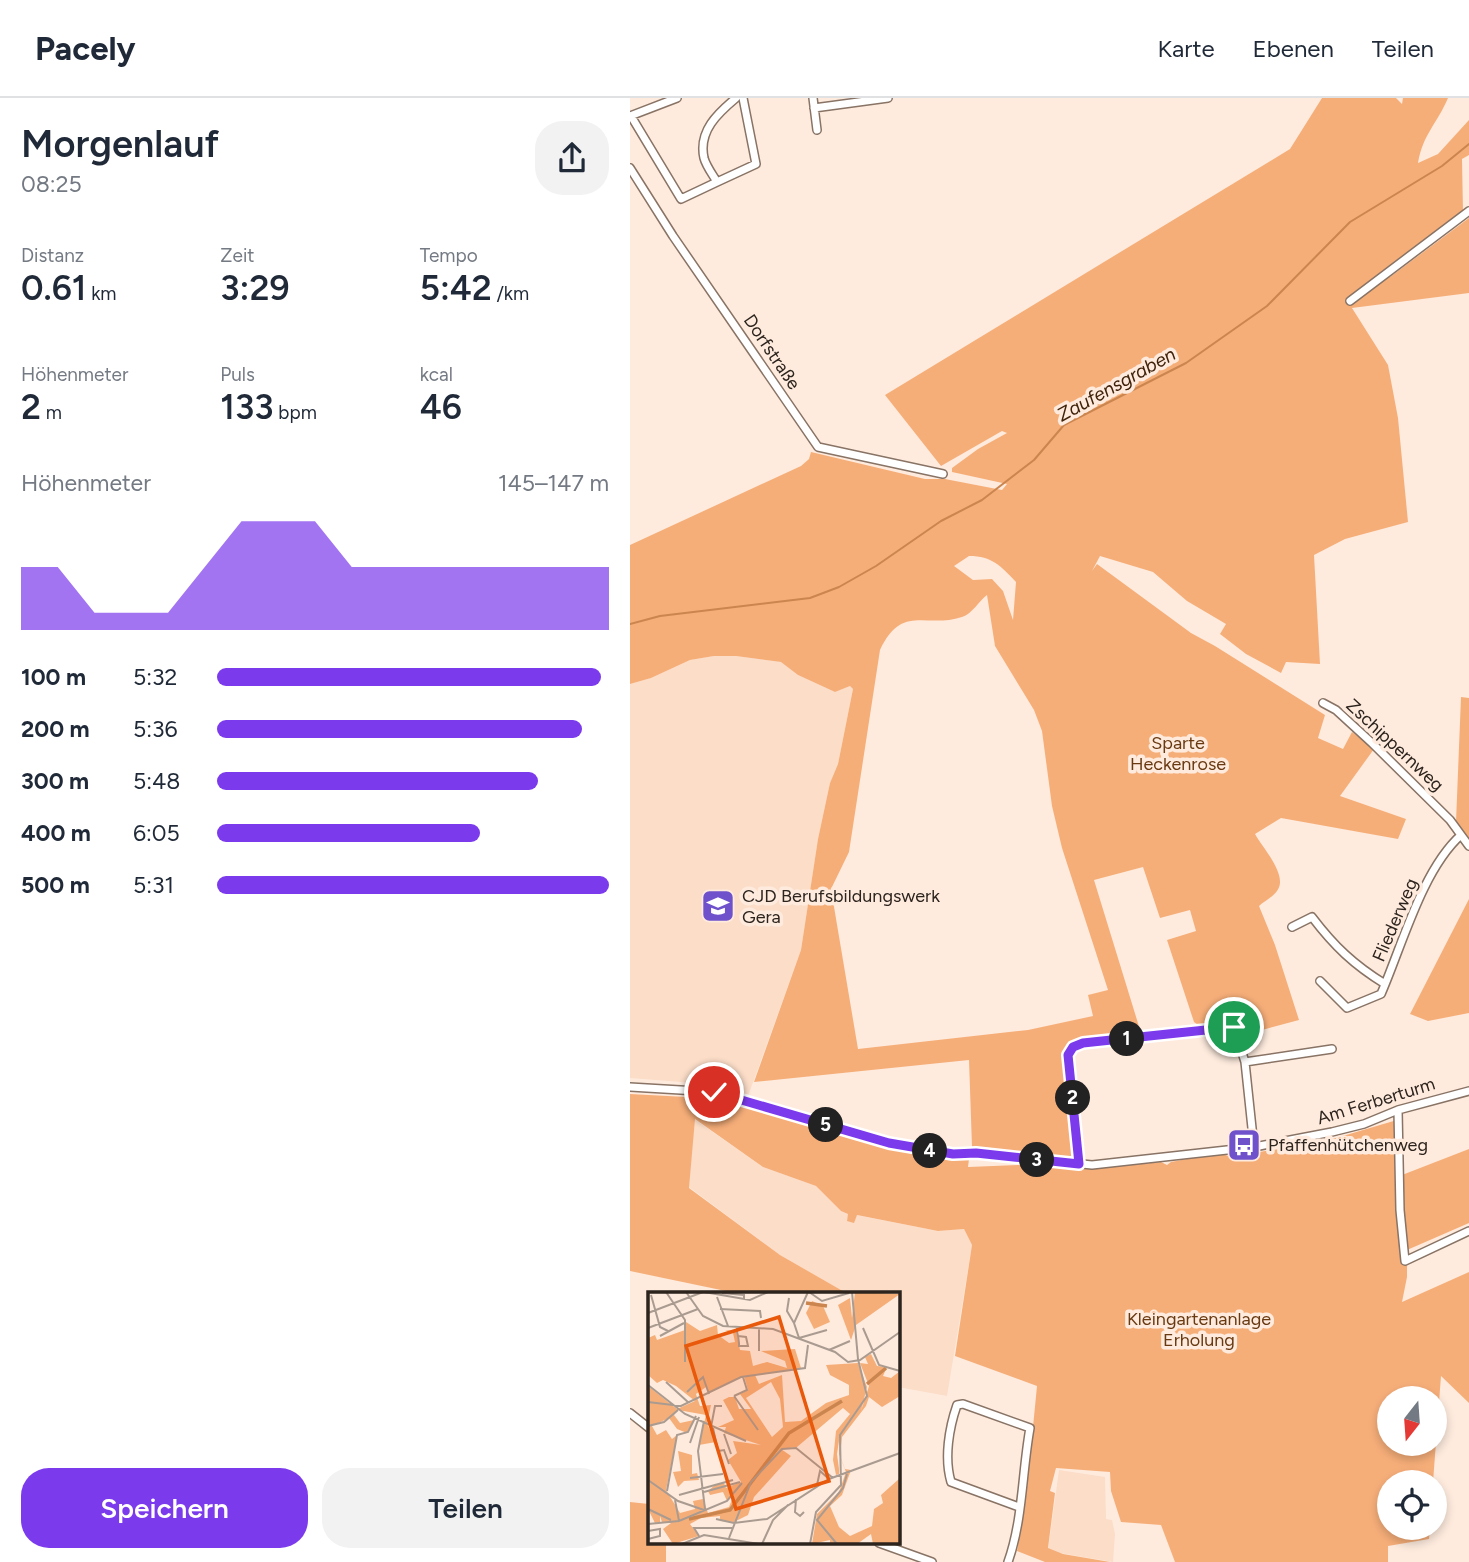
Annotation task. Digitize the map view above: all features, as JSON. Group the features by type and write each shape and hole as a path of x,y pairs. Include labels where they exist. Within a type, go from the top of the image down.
{"street":[{"path":"677,98 630,116 681,199 756,164 743,98"},
{"path":"717,182 704,158 704,140 712,119 736,98"},
{"path":"813,98 817,130"},
{"path":"814,108 888,98"},
{"name":"Dorfstraße","path":"630,169 818,447 943,474"},
{"path":"1350,301 1469,211"},
{"name":"Zschippernweg","path":"1323,703 1336,710 1372,743 1450,820 1469,846"},
{"name":"Fliederweg","path":"1320,981 1347,1008 1381,994 1425,886 1452,843 1461,835"},
{"name":"Fliederweg","path":"1292,927 1312,918 1333,945 1362,970 1385,984"},
{"path":"1079,1164 1068,1055 1073,1047 1083,1043 1194,1030 1234,1027 1245,1062 1254,1147"},
{"path":"1245,1062 1332,1049"},
{"name":"Am Ferberturm","path":"630,1087 714,1092 889,1143 927,1150 1079,1164 1112,1164 1254,1147 1364,1124 1398,1110 1469,1091"},
{"path":"1398,1110 1400,1210 1405,1261 1469,1231"},
{"path":"1008,1562 1014,1545 1030,1428 963,1404 957,1405 946,1467 951,1482 1019,1507"},
{"path":"630,1413 648,1427"},
{"path":"882,1544 932,1562"}],"shaded area":[{"name":"CJD Berufsbildungswerk Gera","path":"714,656 782,662 798,675 835,692 850,686 853,689 838,764 830,783 818,839 801,950 748,1096 720,1085 630,1078 630,684 651,678 690,660"},
{"path":"694,1119 763,1167 816,1186 841,1211 849,1214 847,1221 856,1215 938,1231 964,1229 972,1245 947,1396 900,1387 900,1292 845,1292 780,1255 689,1187"},
{"path":"1059,1470 1105,1477 1106,1519 1112,1520 1115,1534 1113,1562 1048,1551"}],"green space":[{"name":"Sparte Heckenrose","path":"1322,98 1396,98 1402,104 1403,98 1448,98 1427,137 1418,163 1438,154 1469,120 1469,155 1462,159 1463,212 1385,272 1390,277 1469,218 1469,293 1352,308 1388,365 1398,418 1408,522 1345,539 1314,555 1320,664 1286,662 1281,673 1246,654 1220,634 1226,624 1187,601 1153,572 1100,556 1092,571 1097,564 1191,633 1325,715 1318,738 1343,749 1352,732 1374,749 1340,796 1406,819 1398,839 1281,818 1255,834 1280,878 1277,891 1259,906 1275,945 1299,1020 1240,1036 1238,1024 1201,1027 1194,1022 1167,940 1196,931 1190,910 1160,918 1143,867 1094,880 1141,1033 1076,1040 1068,1044 1065,1052 1075,1152 1072,1157 1065,1160 972,1147 969,1060 754,1082 801,950 818,839 830,783 838,764 853,689 850,686 835,692 798,675 781,662 736,656 690,660 651,678 630,684 630,545 801,466 809,459 811,452 925,479 945,479 1002,490 1007,484 952,472 952,468 1007,433 1002,431 941,466 885,395 1290,149","holes":["969,556 996,563 1016,582 1013,620 1003,591 992,579 973,580 954,566","987,595 995,646 1034,710 1042,731 1052,806 1062,848 1108,990 1088,995 1093,1016 1028,1030 858,1049 831,889 849,852 880,650 888,636 906,622 962,617"]},
{"path":"1461,697 1469,698 1469,839 1456,822"},
{"path":"1469,899 1469,1013 1428,1021 1410,1014"},
{"name":"Kleingartenanlage Erholung","path":"630,1094 724,1099 895,1148 969,1159 968,1167 1044,1164 1091,1169 1161,1162 1167,1165 1218,1153 1232,1157 1336,1138 1397,1120 1402,1200 1402,1175 1469,1149 1469,1223 1407,1250 1407,1277 1402,1302 1469,1272 1469,1403 1441,1376 1440,1386 1377,1386 1377,1456 1435,1456 1434,1470 1377,1470 1377,1540 1423,1540 1388,1546 1388,1562 1175,1562 1161,1525 1121,1522 1111,1491 1110,1472 1056,1468 1050,1491 1055,1493 1048,1548 1063,1554 1110,1562 1045,1562 1017,1551 1027,1488 1037,1386 955,1356 972,1245 964,1229 938,1231 857,1215 854,1223 847,1221 848,1214 841,1211 816,1186 763,1167 695,1119 689,1188 780,1255 845,1292 730,1292 630,1271"},
{"path":"630,1502 648,1504 648,1544 666,1544 666,1562 630,1562"}],"waterway":[{"name":"Zaufensgraben","path":"630,624 660,616 810,598 839,587 876,566 941,521 982,500 1034,460 1064,425 1186,363 1267,306 1350,222 1442,166 1469,144"}],"place":[{"name":"CJD Berufsbildungswerk Gera","path":"718,906"},
{"name":"Pfaffenhütchenweg","path":"1244,1145"}],"route":[{"path":"714,1092 889,1143 953,1154 976,1153 1079,1164 1068,1055 1073,1047 1083,1043 1234,1027"}]}
